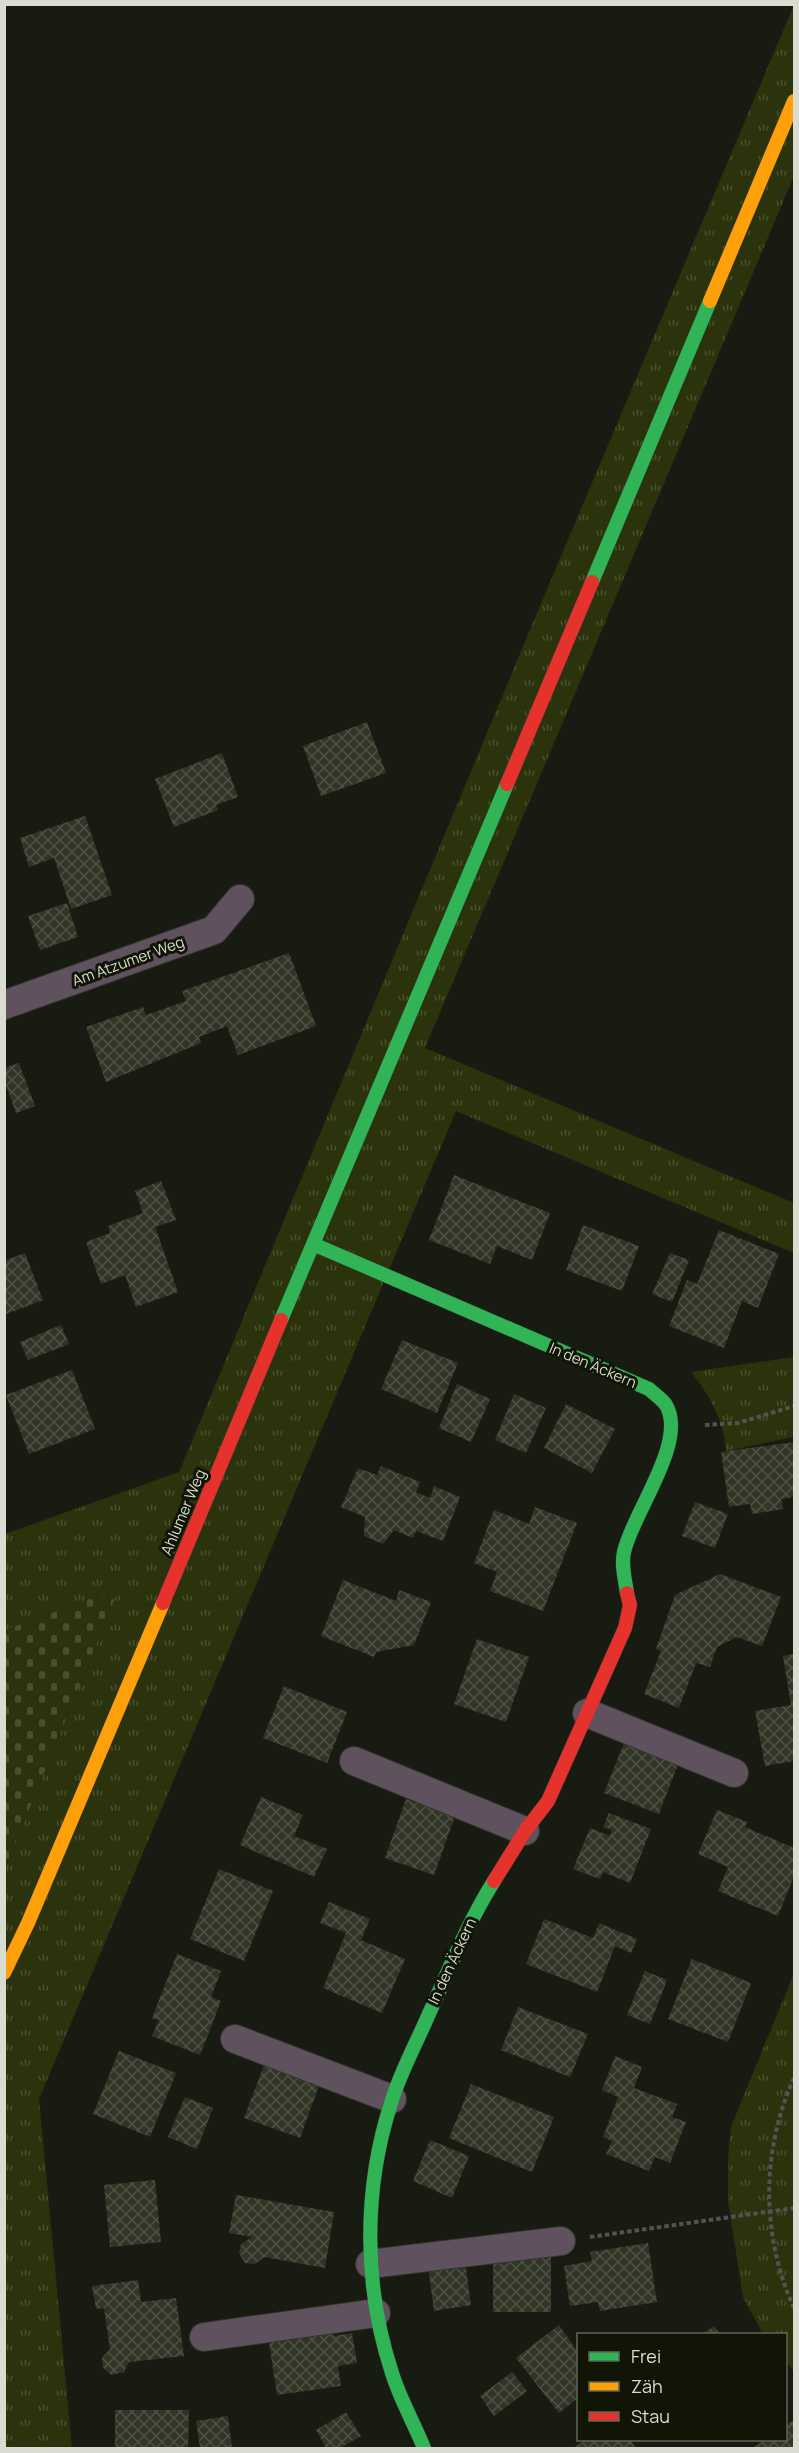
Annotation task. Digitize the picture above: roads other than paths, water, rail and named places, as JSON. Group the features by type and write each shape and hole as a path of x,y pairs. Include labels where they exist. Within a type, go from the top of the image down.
{"street":[{"name":"Ahlumer Weg","path":"4,1973 28,1923 388,1063 795,101"},
{"name":"Am Atzumer Weg","path":"4,1005 214,930 240,899"},
{"name":"In den Äckern","path":"313,1244 649,1389 666,1405 672,1428 667,1451 624,1551 623,1571 630,1605 625,1628 548,1801 525,1832 474,1913 392,2099 374,2175 369,2216 370,2264 376,2313 392,2373 424,2448"},
{"path":"587,1713 734,1773"},
{"path":"354,1761 525,1832"},
{"path":"235,2039 392,2099"},
{"path":"370,2264 561,2241"},
{"path":"204,2337 376,2313"}]}
